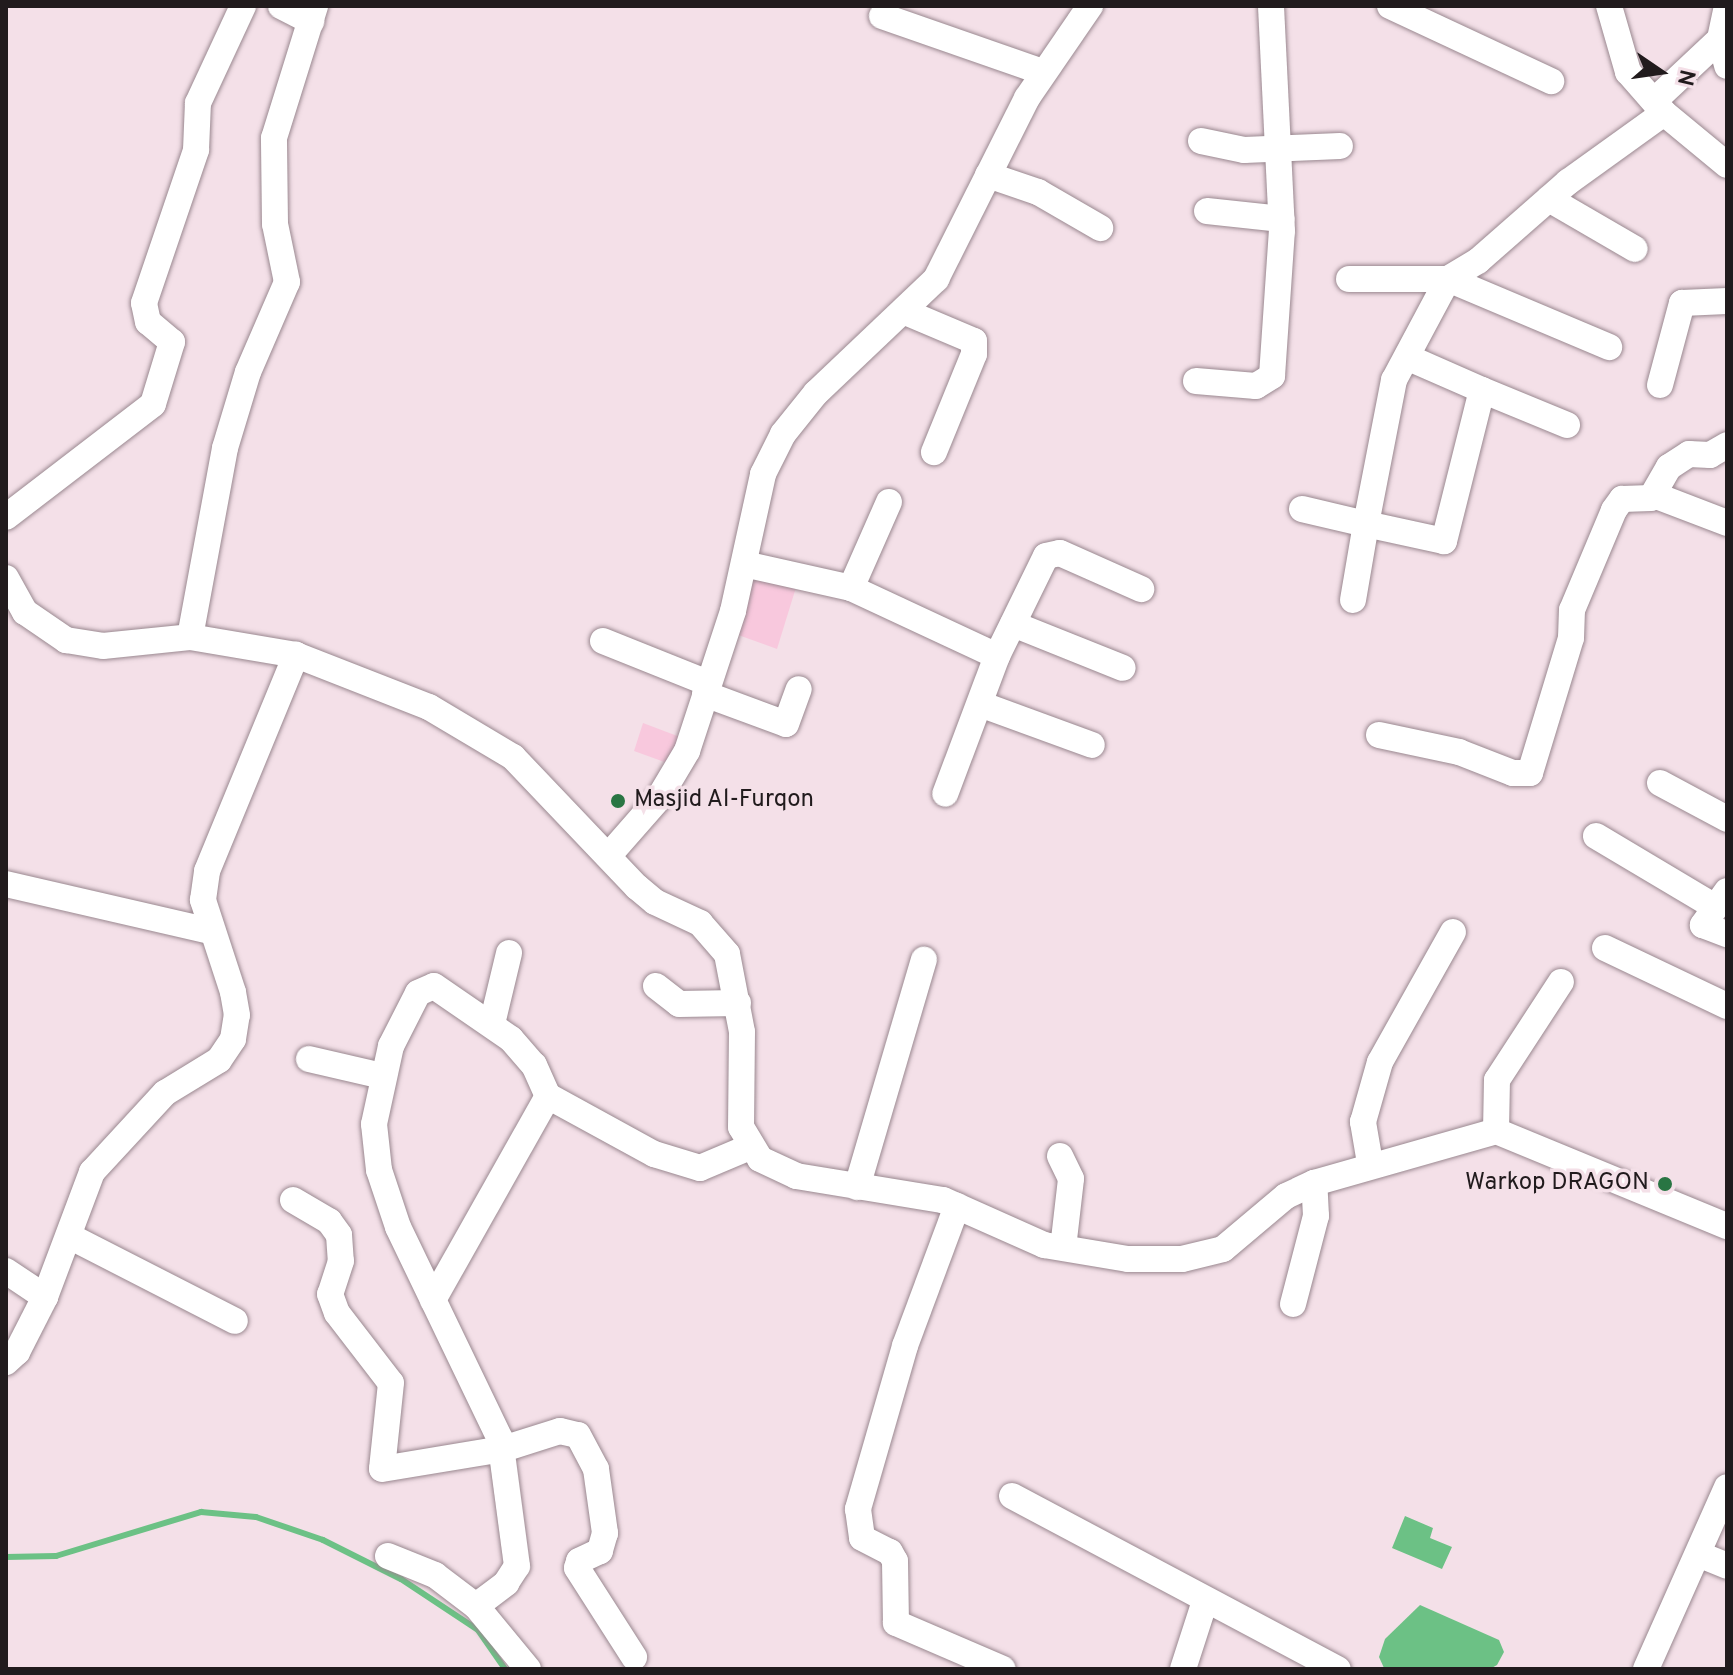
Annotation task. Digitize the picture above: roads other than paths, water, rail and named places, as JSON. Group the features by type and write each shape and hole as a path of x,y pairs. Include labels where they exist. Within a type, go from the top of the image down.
{"street":[{"path":"6,517 153,404 172,342 148,322 144,303 196,150 198,103 243,6"},
{"path":"190,637 225,448 248,372 287,282 275,224 274,138 313,13 281,6"},
{"path":"610,854 673,779 706,689 744,564 763,474 783,434 816,393 936,279 1043,72 1090,6"},
{"path":"1196,381 1256,386 1272,376 1282,219 1281,149 1271,6"},
{"path":"1390,6 1551,81"},
{"path":"1609,6 1628,72 1659,107 1722,150"},
{"path":"1727,6 1720,39 1727,66"},
{"path":"882,16 1043,72"},
{"path":"1353,600 1394,380 1409,358 1448,279 1478,261 1659,107 1720,39"},
{"path":"1201,141 1244,150 1340,146"},
{"path":"988,175 1038,192 1100,228"},
{"path":"1549,199 1635,249"},
{"path":"1207,211 1282,219"},
{"path":"1349,279 1448,279 1609,347"},
{"path":"1660,385 1682,303 1727,301"},
{"path":"903,311 974,341 974,354 934,452"},
{"path":"1409,358 1567,425"},
{"path":"1302,509 1434,542 1450,535 1482,390"},
{"path":"1654,495 1669,467 1689,454 1710,455 1727,445"},
{"path":"1379,735 1459,752 1513,773 1530,773 1571,638 1572,610 1614,510 1622,499 1654,495 1727,523"},
{"path":"851,588 889,502"},
{"path":"945,794 997,656 1052,553 1141,589"},
{"path":"744,564 851,588 997,656"},
{"path":"9,592 52,634 81,644 190,637 296,655 470,727 513,757 655,902 700,923 727,954 742,1032 739,1107 750,1147 760,1159 796,1176 857,1187 912,1192 957,1206 1044,1245 1150,1261 1205,1255 1223,1249 1286,1196 1314,1183 1370,1163 1496,1131 1727,1226"},
{"path":"1013,624 1123,668"},
{"path":"603,641 786,724 799,689"},
{"path":"6,1362 17,1352 45,1297 71,1237 92,1172 165,1093 219,1060 233,1039 237,1015 233,992 210,931 203,900 207,871 296,655"},
{"path":"980,704 1092,745"},
{"path":"1660,783 1727,819"},
{"path":"1596,836 1721,899 1703,925 1727,934"},
{"path":"6,884 210,931"},
{"path":"1370,1163 1363,1122 1380,1062 1453,932"},
{"path":"1605,948 1727,1006"},
{"path":"492,1024 509,953"},
{"path":"857,1187 924,960"},
{"path":"1496,1131 1497,1080 1561,982"},
{"path":"656,986 679,1004 738,1003"},
{"path":"476,1606 506,1583 517,1566 503,1449 398,1227 379,1170 374,1124 382,1076 403,1020 425,987 442,990 492,1024 525,1053 548,1096 654,1154 691,1168 750,1147"},
{"path":"309,1059 382,1076"},
{"path":"433,1300 548,1096"},
{"path":"1060,1156 1071,1179 1063,1248"},
{"path":"1293,1304 1316,1216 1314,1183"},
{"path":"293,1200 329,1221 339,1235 341,1261 330,1294 337,1313 391,1383 382,1469 503,1449 560,1431 578,1435 596,1469 605,1533 600,1551 579,1561 577,1568 634,1657"},
{"path":"957,1206 905,1346 858,1509 862,1538 890,1552 895,1561 896,1623 991,1666"},
{"path":"71,1237 235,1321"},
{"path":"6,1271 45,1297"},
{"path":"1646,1669 1727,1487"},
{"path":"1012,1496 1338,1669"},
{"path":"1698,1554 1727,1566"},
{"path":"388,1556 450,1584 476,1606 528,1669"},
{"path":"1183,1669 1205,1601"}],"waterway":[{"path":"6,1557 56,1556 201,1512 256,1517 323,1540 401,1579 478,1630 505,1669"}],"place":[{"name":"Masjid Al-Furqon","path":"618,801"},
{"name":"Warkop DRAGON","path":"1665,1184"}]}
